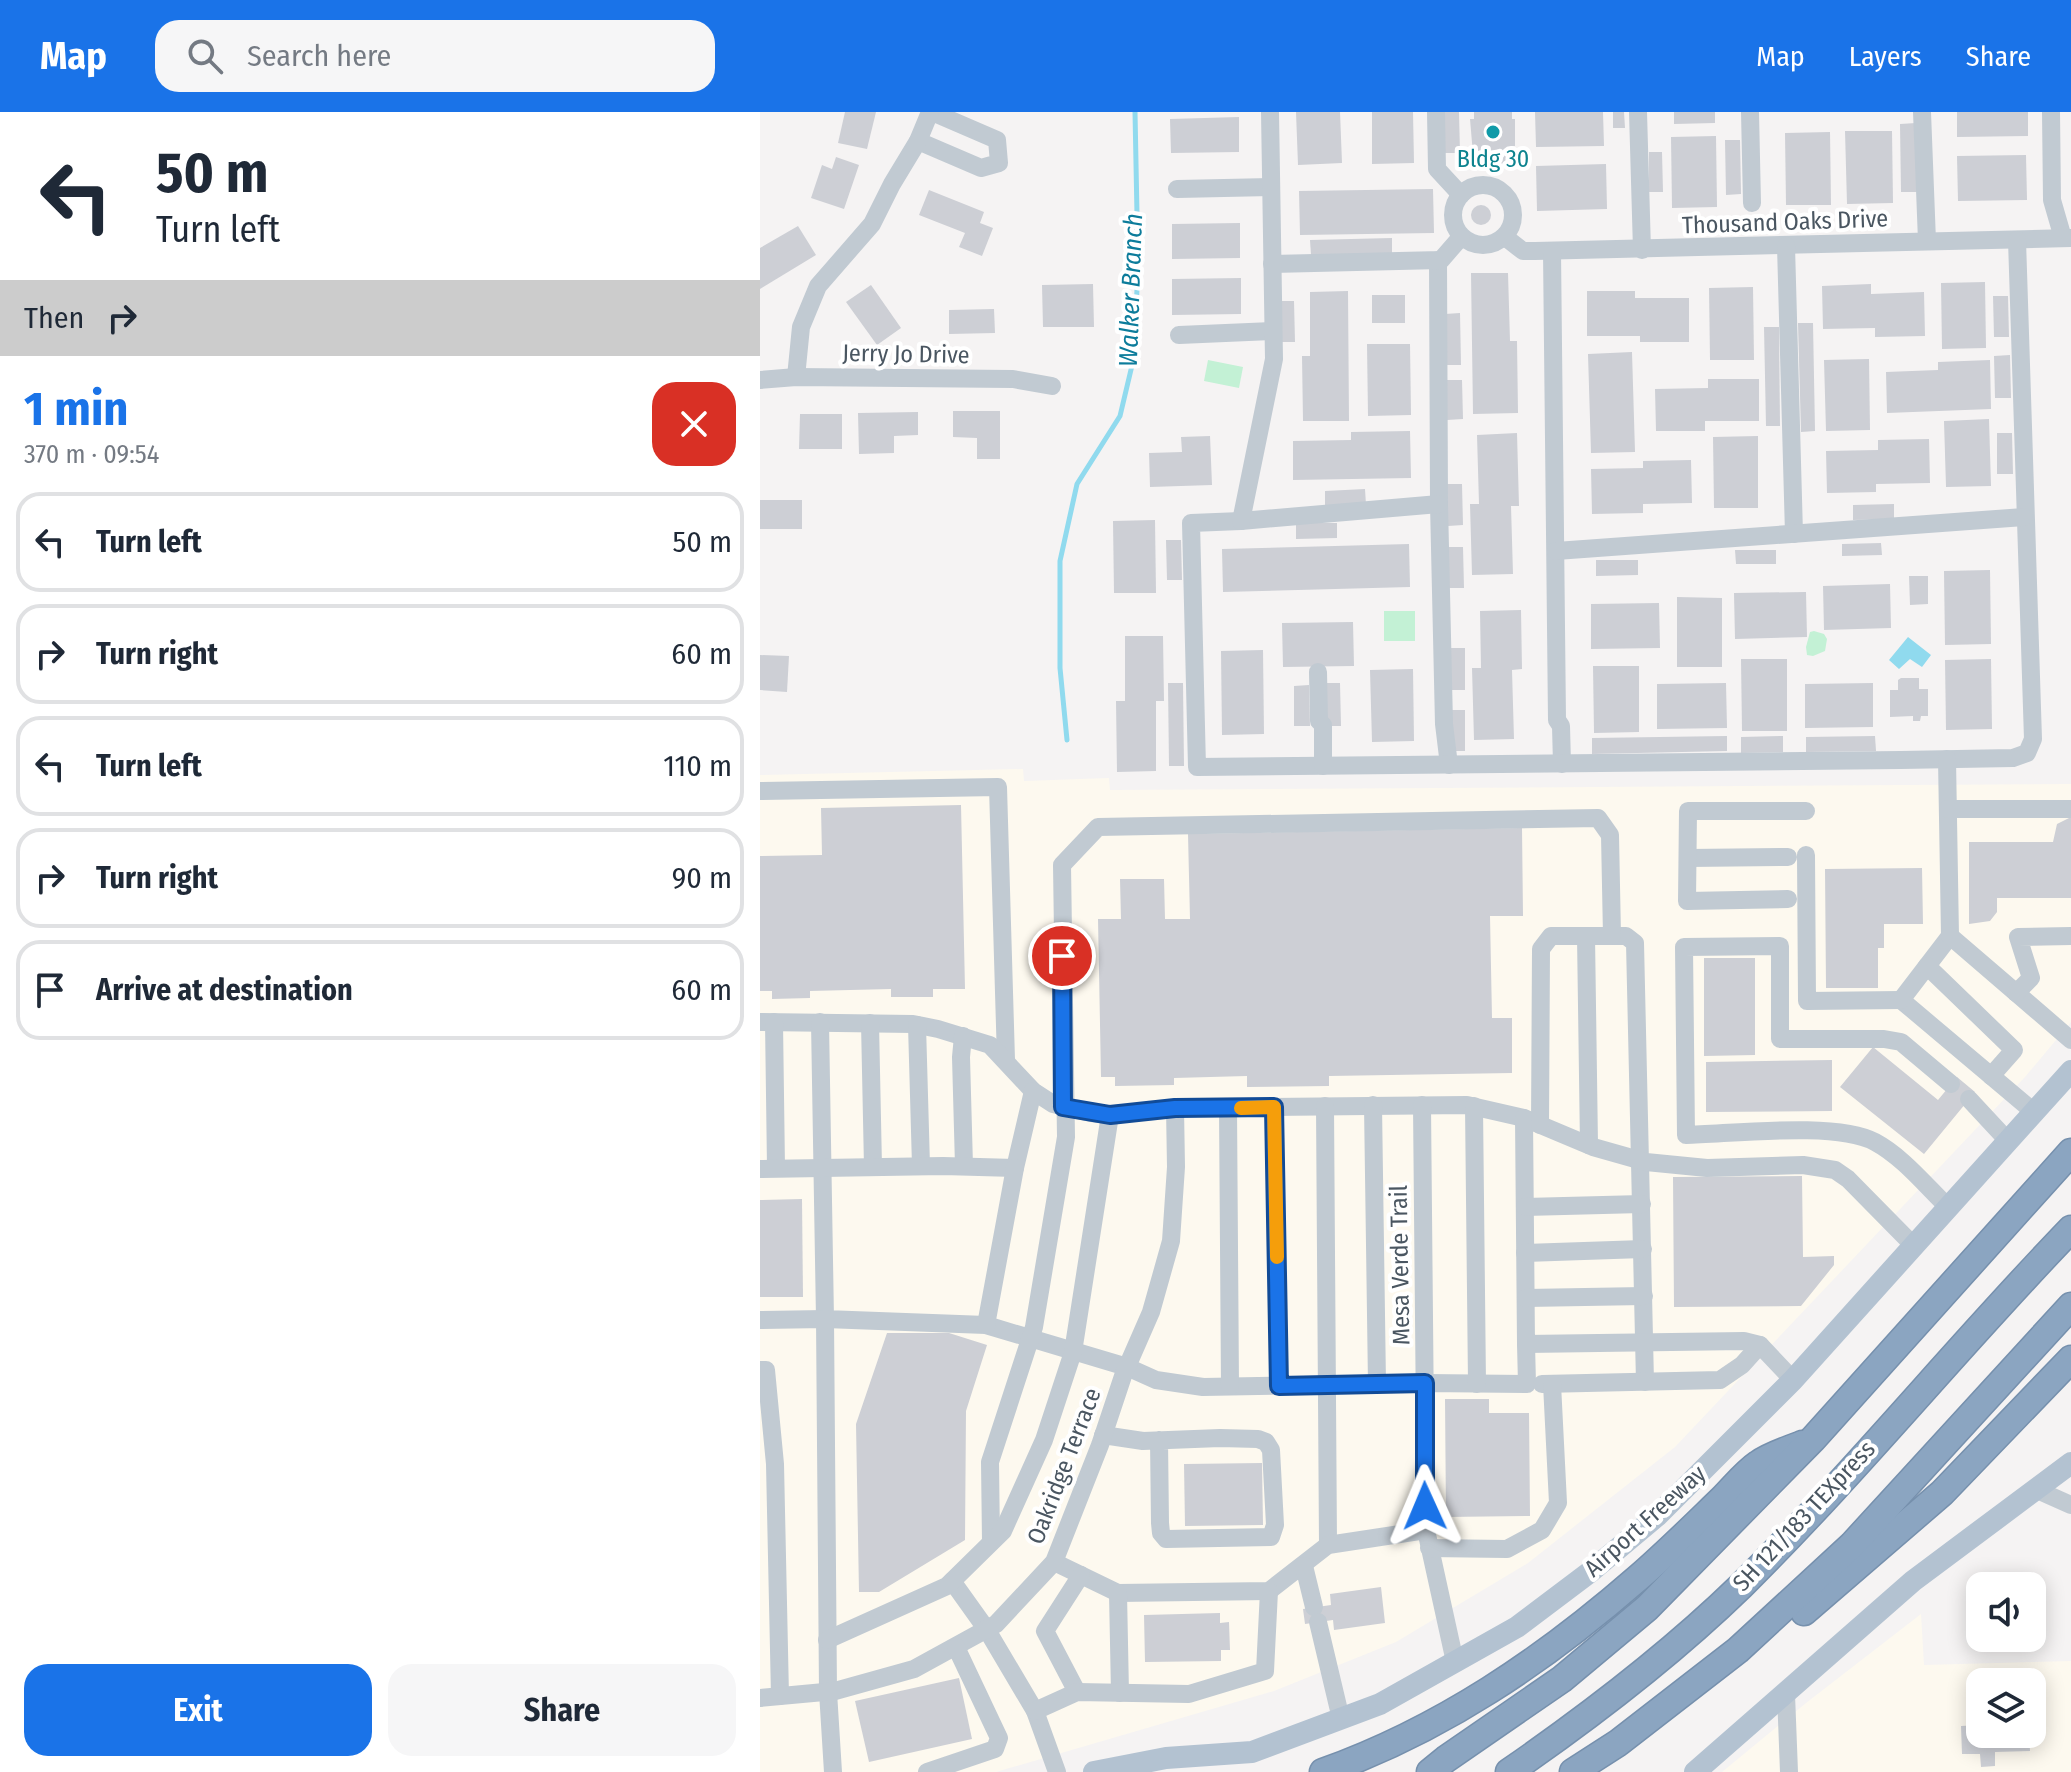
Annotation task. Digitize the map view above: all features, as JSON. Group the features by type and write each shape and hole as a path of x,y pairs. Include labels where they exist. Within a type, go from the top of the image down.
{"highway":[{"path":"1414,1772 1438,1765 1562,1679 1647,1608 1813,1439 2071,1152"},
{"name":"SH 121/183 TEXpress","path":"1509,1772 1596,1709 1739,1587 2071,1229"},
{"name":"SH 121/183 TEXpress","path":"1573,1772 1618,1743 1738,1650 1795,1599 1852,1545 2071,1306"},
{"path":"1587,1772 1756,1652 1866,1561 1942,1493 2071,1359"},
{"path":"2039,1390 2071,1383"},
{"path":"1332,1769 1381,1750 1435,1722 1536,1661 1586,1623 1657,1561 1759,1463 1813,1439"}],"main road":[{"name":"Airport Freeway","path":"1094,1772 1166,1758 1246,1754 1380,1704 1517,1627 1658,1515 1793,1380 2071,1071"},
{"path":"1695,1772 1913,1581 2071,1463"},
{"path":"1226,1772 1275,1744"},
{"path":"1188,1772 1246,1754"}],"street":[{"path":"796,377 801,327 818,286 872,224 931,112 997,140 999,163 981,168 918,141"},
{"path":"1241,521 1274,359 1270,112"},
{"path":"1436,112 1437,169 1461,195"},
{"path":"1638,112 1642,250"},
{"path":"1750,112 1752,203"},
{"path":"1922,112 1927,241"},
{"path":"2051,112 2052,200 2067,238"},
{"path":"1488,185 1504,194 1511,207 1512,224 1505,237 1493,244 1479,246 1461,237 1454,225 1454,207 1461,195 1469,188 1488,185"},
{"path":"1177,189 1271,187"},
{"path":"1272,264 1441,260 1461,237"},
{"name":"Thousand Oaks Drive","path":"1505,237 1523,251 2067,238"},
{"path":"1439,504 1191,523 1197,767 2013,758 2027,753 2033,739 2017,240"},
{"path":"1786,246 1794,534"},
{"path":"1552,251 1557,720 1561,726 1562,764"},
{"path":"1438,260 1439,504 1444,724 1449,765"},
{"path":"1179,335 1273,331"},
{"name":"Jerry Jo Drive","path":"760,380 796,377 1013,379 1052,386"},
{"path":"1556,551 2024,517"},
{"path":"1318,672 1323,766"},
{"path":"1901,1000 1950,936 1947,759"},
{"path":"760,791 998,787 1006,1060"},
{"path":"1948,809 2071,809"},
{"path":"1788,899 1687,901 1688,811 1806,811"},
{"path":"991,1542 990,1462 1031,1339 1066,1137 1063,1107 1062,865 1098,827 1598,818 1610,835 1612,936"},
{"path":"1688,858 1797,856 1807,1001 1901,1000 2034,1112"},
{"path":"1527,1384 1525,1207 1541,949 1551,936 1626,936 1635,943 1645,1382"},
{"path":"1586,936 1589,1145"},
{"path":"1950,936 2071,1040"},
{"path":"2016,993 2031,978 2018,937 2071,936"},
{"path":"1681,1165 1686,1135 1684,947 1780,946 1780,1039 1884,1039 1901,1042 1951,1084"},
{"path":"1927,966 2014,1050 1991,1076"},
{"path":"1015,1168 768,1168 767,1022 917,1025 963,1036 990,1045 1033,1091 1053,1104 1110,1115 1175,1108 1474,1106 1532,1122 1589,1145 1642,1160 1707,1168 1803,1165 1835,1170 1848,1179 1914,1246"},
{"path":"820,1022 827,1640 833,1772"},
{"path":"870,1023 873,1167"},
{"path":"917,1025 921,1166"},
{"path":"963,1036 964,1166"},
{"path":"986,1325 1015,1168 1033,1091"},
{"path":"1969,1099 2008,1141"},
{"path":"1373,1105 1377,1384"},
{"name":"Mesa Verde Trail","path":"1422,1105 1428,1539 1455,1662"},
{"path":"1325,1106 1328,1545"},
{"path":"1474,1106 1477,1384"},
{"path":"1274,1107 1279,1386"},
{"name":"Oakridge Terrace","path":"760,1698 828,1692 914,1669 996,1624 1054,1562 1127,1367 1151,1312 1171,1241 1176,1167 1175,1108"},
{"path":"1228,1108 1230,1386"},
{"path":"827,1640 952,1581 1003,1531 1044,1440 1073,1352 1110,1115"},
{"path":"1686,1135 1840,1131 1862,1136 1878,1143 1949,1208"},
{"path":"1525,1207 1642,1204"},
{"path":"1525,1253 1643,1249"},
{"path":"1526,1298 1644,1296"},
{"path":"760,1320 825,1319 986,1325 1127,1367 1156,1380 1203,1387 1720,1380 1742,1365 1760,1345"},
{"path":"1526,1344 1744,1341 1760,1345 1793,1380"},
{"path":"760,1370 766,1370 775,1464 780,1696"},
{"path":"1054,1562 1118,1593 1269,1591 1328,1545 1428,1539 1507,1549 1542,1530 1558,1503 1552,1384"},
{"path":"1103,1435 1159,1440 1258,1439 1266,1442 1271,1450 1275,1525 1271,1537 1166,1539 1161,1533 1160,1523 1159,1440"},
{"path":"2035,1489 2071,1505"},
{"path":"1304,1566 1341,1719"},
{"path":"1077,1692 1045,1631 1081,1575"},
{"path":"952,1581 987,1630 1035,1711 1057,1772"},
{"path":"1035,1711 1077,1692 1189,1694 1265,1671 1269,1591"},
{"path":"1118,1593 1120,1693"},
{"path":"927,1772 995,1749 999,1738 956,1647"},
{"path":"1786,1694 1789,1772"}],"shaded area":[{"path":"1023,769 1024,781 1109,778 1110,790 2071,784 2071,1022 2025,1077 1675,1447 1528,1563 1396,1642 1274,1691 996,1772 760,1772 760,775"},
{"path":"1921,1614 1924,1665 2071,1661 2071,1772 1722,1772"}],"green space":[{"path":"1208,360 1243,367 1239,388 1204,381"},
{"path":"1384,611 1415,611 1415,641 1384,641"},
{"path":"1810,632 1824,634 1827,639 1825,651 1813,656 1807,655 1806,647"}],"water":[{"path":"1908,637 1931,655 1922,667 1910,659 1899,669 1889,660"}],"building":[{"path":"845,112 876,112 867,149 838,143"},
{"path":"1296,112 1340,112 1342,163 1298,165"},
{"path":"1372,112 1413,112 1414,163 1372,164"},
{"path":"1443,112 1459,112 1460,153 1443,153"},
{"name":"Bldg 30","path":"1474,112 1512,112 1515,146 1511,146 1512,166 1474,166 1470,119 1474,119"},
{"path":"1535,112 1603,112 1604,146 1536,147"},
{"path":"1613,112 1624,112 1625,128 1613,128"},
{"path":"1674,112 1715,112 1715,123 1674,124"},
{"path":"1957,112 2028,112 2028,136 1957,137"},
{"path":"1239,117 1239,152 1171,153 1170,119"},
{"path":"1916,123 1917,192 1901,192 1900,124"},
{"path":"1845,131 1892,131 1893,203 1847,204"},
{"path":"1830,132 1831,205 1786,205 1785,133"},
{"path":"1716,136 1717,207 1672,208 1671,137"},
{"path":"1725,140 1740,140 1741,194 1726,195"},
{"path":"1649,152 1662,152 1663,192 1649,192"},
{"path":"2026,155 2027,200 1958,201 1957,156"},
{"path":"836,157 859,165 844,209 811,198 822,165 832,169"},
{"path":"1606,164 1607,209 1537,211 1536,166"},
{"path":"1433,189 1434,233 1300,235 1299,191"},
{"path":"929,190 984,212 980,223 993,228 982,256 959,247 965,233 919,215"},
{"path":"1481,205 1488,208 1491,215 1488,222 1481,225 1474,222 1471,215 1474,208"},
{"path":"1240,223 1240,258 1172,259 1172,224"},
{"path":"798,226 816,255 760,289 760,248"},
{"path":"1392,238 1392,254 1311,255 1310,240"},
{"path":"1471,273 1508,273 1510,341 1517,341 1518,413 1473,414"},
{"path":"1241,278 1241,314 1172,315 1172,279"},
{"path":"1985,282 1986,348 1942,349 1941,283"},
{"path":"1093,284 1094,327 1043,327 1042,285"},
{"path":"1871,284 1871,294 1924,292 1925,336 1875,337 1875,328 1823,329 1822,286"},
{"path":"871,285 901,328 877,345 846,302"},
{"path":"1753,287 1754,360 1710,360 1709,288"},
{"path":"1348,291 1349,421 1303,421 1302,356 1310,356 1310,292"},
{"path":"1587,291 1635,291 1635,298 1689,298 1689,342 1640,342 1640,336 1587,336"},
{"path":"1372,295 1405,295 1405,323 1372,323"},
{"path":"1993,296 2008,296 2009,337 1994,337"},
{"path":"1279,301 1294,301 1295,342 1280,342"},
{"path":"994,309 995,333 949,334 949,310"},
{"path":"1460,313 1461,365 1446,365 1445,314"},
{"path":"1798,323 1813,323 1815,431 1801,432"},
{"path":"1764,327 1779,327 1780,426 1766,426"},
{"path":"1367,344 1410,344 1411,415 1368,416"},
{"path":"1632,352 1635,452 1591,453 1588,354"},
{"path":"2010,355 2011,398 1995,398 1994,356"},
{"path":"1869,359 1870,430 1826,431 1824,360"},
{"path":"1990,360 1991,409 1887,413 1886,372 1938,370 1938,362"},
{"path":"1708,379 1759,379 1759,421 1705,421 1705,431 1656,431 1655,389 1708,388"},
{"path":"1446,380 1462,380 1463,419 1447,420"},
{"path":"953,411 1000,411 1000,459 977,459 977,438 953,437"},
{"path":"918,412 918,435 894,436 894,453 859,454 858,413"},
{"path":"800,414 842,414 842,449 799,449"},
{"path":"1989,419 1991,486 1946,487 1944,421"},
{"path":"1410,431 1411,478 1293,480 1293,441 1351,440 1351,432"},
{"path":"1517,433 1519,506 1511,506 1513,574 1472,575 1470,504 1479,504 1477,435"},
{"path":"1997,433 2012,433 2013,474 1997,474"},
{"path":"1210,436 1212,485 1150,487 1149,453 1182,452 1181,437"},
{"path":"1758,436 1758,508 1714,508 1713,437"},
{"path":"1929,439 1930,483 1876,484 1876,492 1827,493 1826,451 1878,450 1878,440"},
{"path":"1691,460 1692,503 1643,504 1643,513 1592,514 1591,469 1643,468 1643,461"},
{"path":"1447,484 1462,484 1463,525 1448,526"},
{"path":"1365,489 1366,505 1325,506 1325,491"},
{"path":"760,500 802,500 802,529 760,529"},
{"path":"1894,504 1894,519 1853,520 1853,505"},
{"path":"1155,520 1156,593 1114,593 1113,521"},
{"path":"1296,523 1337,523 1337,538 1296,539"},
{"path":"1166,540 1181,540 1182,580 1167,580"},
{"path":"1881,543 1882,555 1842,556 1842,544"},
{"path":"1409,544 1410,587 1223,592 1222,549"},
{"path":"1448,547 1463,547 1464,588 1448,588"},
{"path":"1735,550 1776,550 1776,564 1736,564"},
{"path":"1596,560 1638,560 1638,575 1596,576"},
{"path":"1990,570 1991,644 1945,645 1944,571"},
{"path":"1909,576 1928,576 1928,604 1910,605"},
{"path":"1890,584 1891,628 1824,630 1823,586"},
{"path":"1806,592 1807,637 1735,639 1734,593"},
{"path":"1677,597 1722,598 1722,667 1677,667"},
{"path":"1659,603 1660,648 1591,649 1591,604"},
{"path":"1521,610 1522,669 1512,670 1514,739 1474,740 1472,668 1481,668 1480,611"},
{"path":"1353,622 1354,666 1283,667 1282,623"},
{"path":"1125,636 1163,636 1164,701 1156,701 1156,771 1117,772 1116,701 1125,701"},
{"path":"1449,648 1465,648 1465,690 1450,690"},
{"path":"1263,650 1264,734 1222,735 1221,651"},
{"path":"760,655 789,656 787,692 760,690"},
{"path":"1741,659 1787,659 1787,731 1742,731"},
{"path":"1991,659 1992,729 1946,730 1945,660"},
{"path":"1593,666 1639,666 1639,732 1594,733"},
{"path":"1413,669 1414,741 1372,742 1370,670"},
{"path":"1919,678 1919,689 1928,689 1928,716 1921,716 1920,721 1913,721 1913,716 1890,717 1890,690 1898,690 1898,680"},
{"path":"1168,683 1183,683 1184,766 1169,766"},
{"path":"1325,683 1340,683 1341,726 1325,726"},
{"path":"1726,683 1727,728 1657,729 1657,684"},
{"path":"1873,683 1873,727 1805,728 1805,684"},
{"path":"1309,685 1310,726 1294,726 1294,686"},
{"path":"1450,710 1465,710 1465,751 1451,751"},
{"path":"1727,736 1727,751 1592,754 1592,738"},
{"path":"1783,736 1783,752 1741,753 1741,737"},
{"path":"1875,736 1876,751 1806,752 1806,737"},
{"path":"961,805 965,989 933,989 933,997 891,997 891,989 810,991 810,998 772,999 772,991 760,991 760,856 822,855 821,808"},
{"path":"2071,817 2071,898 1997,898 1997,912 1990,921 1969,924 1969,842 2053,842 2057,824"},
{"path":"1522,828 1523,916 1490,916 1492,1018 1512,1018 1512,1073 1329,1076 1329,1086 1247,1087 1247,1076 1174,1078 1174,1085 1115,1086 1115,1077 1101,1077 1098,919 1121,919 1120,879 1164,879 1165,919 1190,919 1188,834"},
{"path":"1922,868 1923,924 1884,924 1884,948 1878,948 1878,988 1826,988 1825,869"},
{"path":"1704,958 1755,958 1755,1055 1704,1056"},
{"path":"1873,1047 1938,1100 1957,1077 1975,1092 1924,1154 1840,1087"},
{"path":"1832,1060 1832,1111 1706,1112 1706,1062"},
{"path":"1802,1176 1803,1257 1834,1256 1834,1265 1801,1306 1674,1307 1673,1177"},
{"path":"802,1199 803,1297 760,1297 760,1200"},
{"path":"887,1333 949,1333 987,1345 966,1411 965,1540 879,1592 859,1592 856,1424"},
{"path":"1445,1399 1489,1399 1489,1413 1529,1413 1530,1516 1446,1517"},
{"path":"1262,1463 1263,1525 1185,1526 1184,1464"},
{"path":"1381,1587 1385,1623 1334,1630 1333,1620 1305,1624 1303,1609 1331,1605 1330,1594"},
{"path":"1220,1613 1220,1623 1229,1622 1230,1650 1221,1650 1221,1661 1145,1662 1144,1615"},
{"path":"959,1678 972,1739 869,1762 855,1701"},
{"path":"1961,1726 1966,1726 1966,1748 2030,1748 2030,1751 1995,1752 1995,1766 1981,1767 1980,1754 1962,1754"}],"waterway":[{"name":"Walker Branch","path":"1067,740 1060,668 1060,561 1077,484 1120,416 1134,357 1138,266 1135,112"}],"slow traffic":[{"path":"1241,1108 1274,1107 1277,1257"}],"place":[{"name":"Bldg 30","path":"1493,132"}],"route":[{"path":"1062,956 1063,1107 1110,1115 1175,1108 1274,1107 1279,1386 1425,1383 1425,1506"}]}
